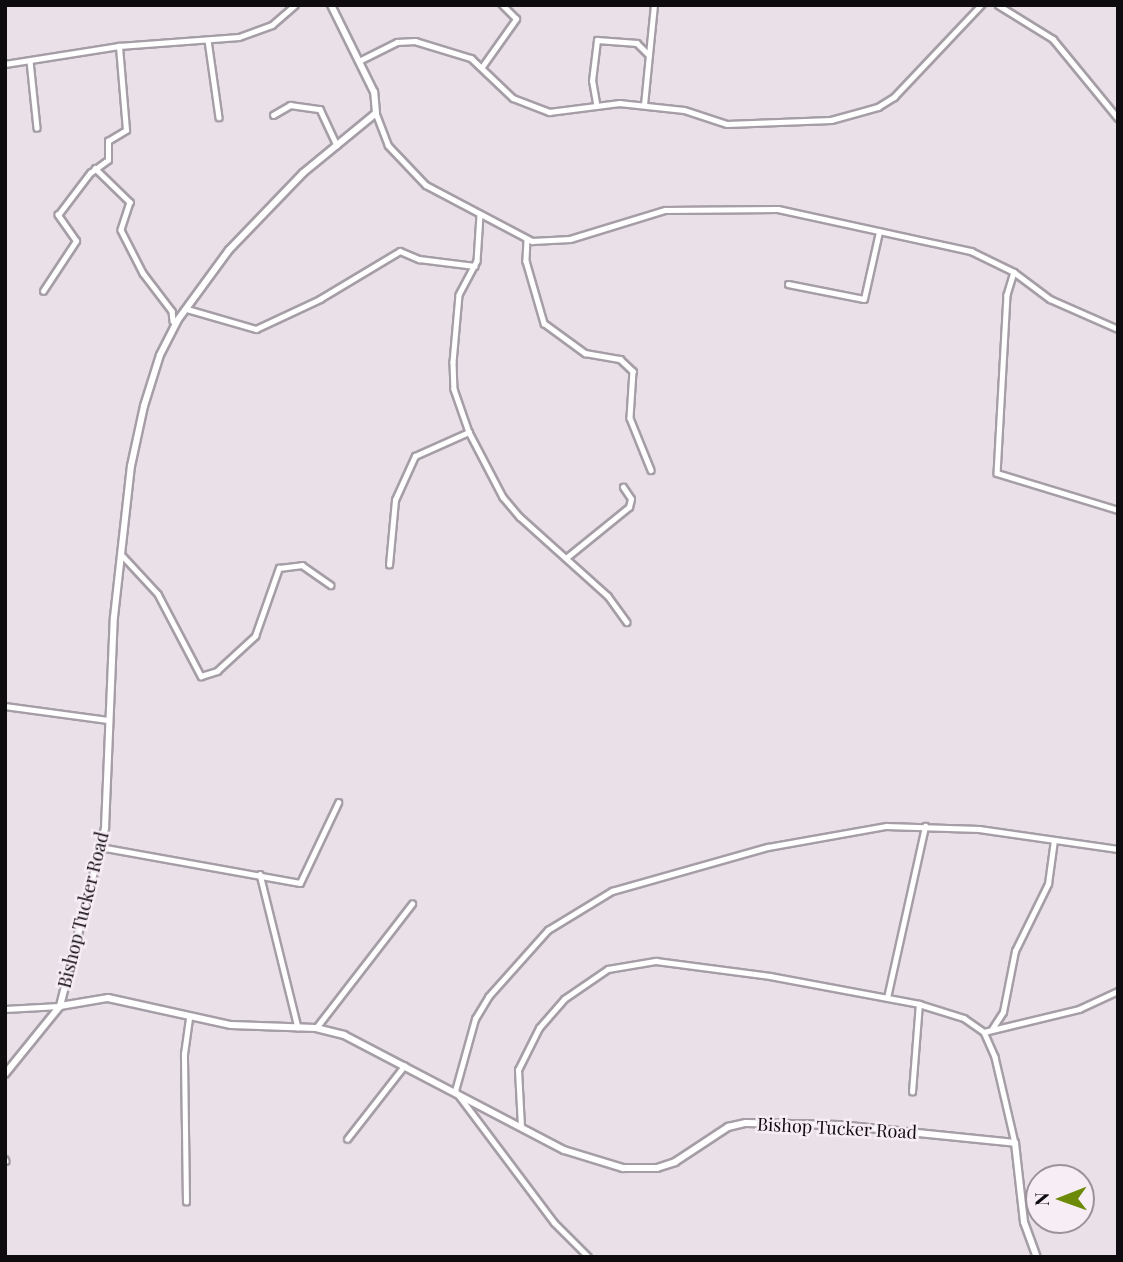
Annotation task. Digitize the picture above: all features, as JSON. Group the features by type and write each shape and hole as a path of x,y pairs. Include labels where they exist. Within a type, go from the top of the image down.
{"main road":[{"path":"331,5 374,92 376,113"},
{"name":"Bishop Tucker Road","path":"376,113 303,173 229,250 187,309 160,355 144,406 120,553 107,720 106,810 100,847 60,1006 108,998 189,1017 250,1027 316,1028 344,1035 521,1128 599,1164 639,1170 676,1162 718,1133 746,1123 839,1125 1015,1143"},
{"path":"5,1074 60,1006"},
{"path":"1015,1143 1024,1222 1037,1257"}],"street":[{"path":"5,64 119,46 208,40 262,30 295,5"},
{"path":"482,67 516,19 502,5"},
{"path":"645,105 654,5"},
{"path":"359,61 405,41 453,49 482,67 513,98 533,108 557,112 596,103 684,110 727,124 831,120 878,107 913,79 981,5"},
{"path":"998,5 1053,38 1118,118"},
{"path":"208,40 219,117"},
{"path":"596,103 592,81 597,40 637,43 649,55"},
{"path":"43,291 76,241 58,215 95,168 108,160 108,141 126,130 119,46"},
{"path":"30,61 37,128"},
{"path":"273,115 290,105 320,109 337,145"},
{"path":"376,113 388,145 426,185 527,240 569,239 665,209 749,206 793,211 971,251 1014,272 1050,299 1118,329"},
{"path":"95,168 130,202 130,213 120,226 122,234 149,284 172,311 173,321"},
{"path":"480,215 475,266 459,295 452,378 469,432 503,497 529,528 608,596 627,622"},
{"path":"788,284 863,299 879,232"},
{"path":"527,240 526,261 544,323 585,353 620,359 633,371 630,418 651,470"},
{"path":"187,309 256,329 320,299 400,251 419,259 475,266"},
{"path":"1014,272 1007,302 997,473 1118,510"},
{"path":"389,565 395,500 415,456 469,432"},
{"path":"566,558 629,507 631,499 624,487"},
{"path":"120,553 158,594 201,676 217,671 255,636 279,568 302,565 331,585"},
{"path":"5,706 107,720"},
{"path":"100,847 303,882 338,803"},
{"path":"588,1257 554,1223 455,1091 475,1019 488,997 548,930 612,891 768,847 886,826 925,826 1118,849"},
{"path":"887,998 925,826"},
{"path":"992,1029 1003,1013 1015,951 1048,884 1054,840"},
{"path":"260,874 298,1028"},
{"path":"316,1028 412,904"},
{"path":"521,1128 518,1099 522,1054 564,999 608,969 640,962 669,962 919,1004 964,1018 984,1032 1000,1070 1015,1143"},
{"path":"984,1032 1079,1009 1118,990"},
{"path":"912,1092 919,1004"},
{"path":"5,1009 60,1006"},
{"path":"186,1202 184,1054 189,1017"},
{"path":"347,1139 404,1065"}]}
